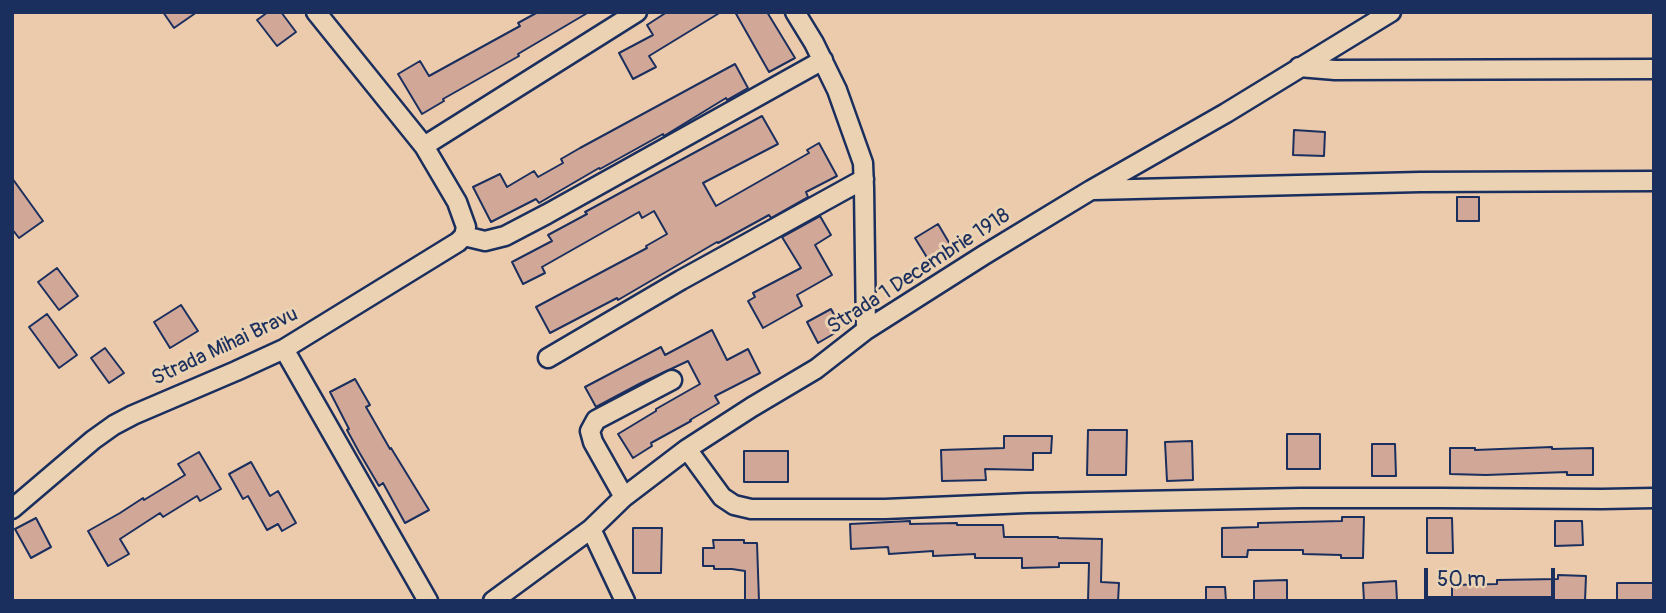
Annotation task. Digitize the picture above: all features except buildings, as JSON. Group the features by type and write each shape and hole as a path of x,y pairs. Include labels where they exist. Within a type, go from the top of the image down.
{"street":[{"path":"316,12 424,146 457,202 466,227 464,236 485,241 505,236 559,208 823,60"},
{"path":"424,146 636,12"},
{"path":"795,12 837,90 863,163 866,330"},
{"name":"Strada 1 Decembrie 1918","path":"493,601 591,529 624,497 687,449 816,369 866,330 1091,190 1226,113 1391,12"},
{"path":"1299,67 1335,70 1654,69"},
{"path":"548,358 681,280 864,179"},
{"path":"1091,190 1420,182 1654,181"},
{"name":"Strada Mihai Bravu","path":"12,509 114,425 284,349 458,243 464,236"},
{"path":"284,349 428,601"},
{"path":"624,497 593,442 590,431 596,420 671,380"},
{"path":"687,449 722,497 734,505 751,509 885,509 1040,503 1325,498 1654,498"},
{"path":"591,529 625,601"}]}
